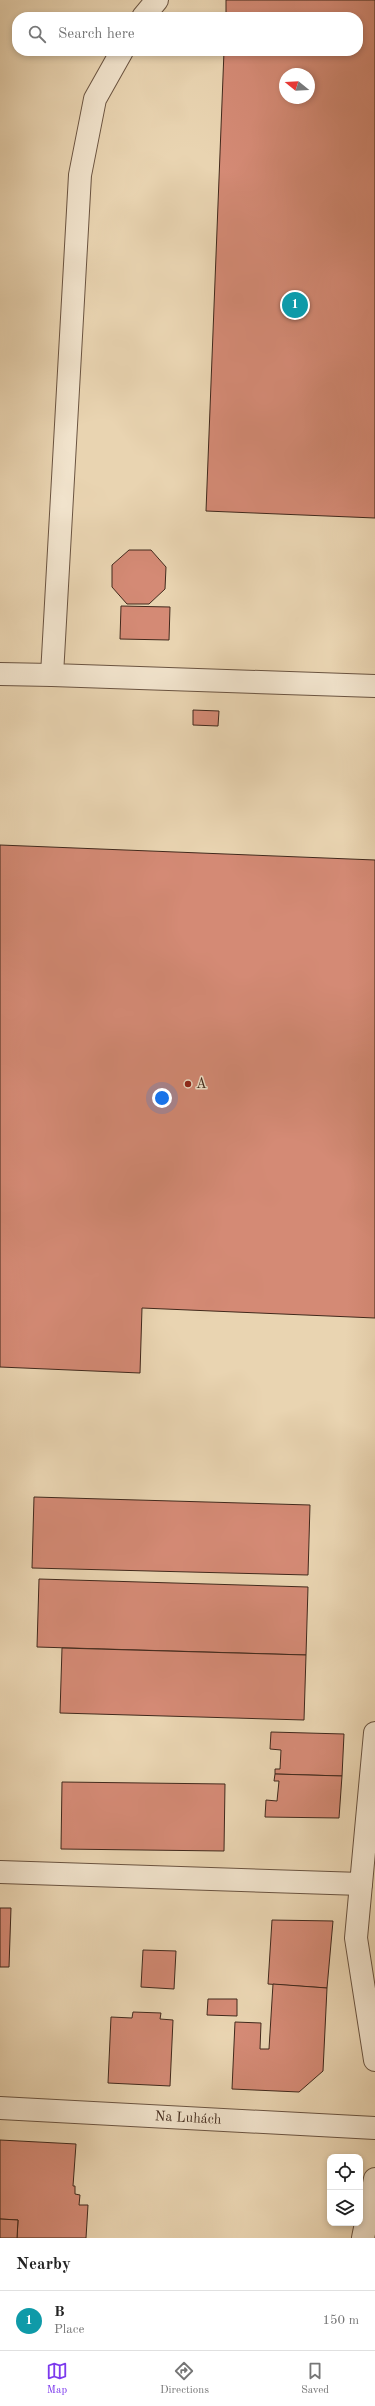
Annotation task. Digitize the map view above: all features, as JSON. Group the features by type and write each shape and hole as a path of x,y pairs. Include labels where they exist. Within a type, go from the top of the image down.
{"street":[{"path":"147,12 157,0"},
{"path":"52,675 80,175 96,99 119,56"},
{"path":"0,674 375,686"},
{"path":"375,1733 356,1938 375,2060"},
{"path":"0,1872 361,1884"},
{"name":"Na Luhách","path":"0,2108 375,2128"},
{"path":"363,2238 375,2179"}],"building":[{"path":"226,0 375,0 375,518 206,511 224,56 363,56 363,12 226,12"},
{"path":"129,550 151,550 166,567 165,589 149,604 127,604 112,587 112,565"},
{"path":"121,606 170,607 169,640 120,639"},
{"path":"193,710 219,711 218,726 193,725"},
{"name":"A","path":"0,845 375,860 375,1318 142,1308 140,1373 0,1367"},
{"path":"34,1497 310,1505 308,1575 32,1568"},
{"path":"39,1579 308,1587 306,1655 37,1647"},
{"path":"62,1648 306,1655 304,1720 60,1713"},
{"path":"271,1732 344,1734 342,1776 275,1774 275,1769 280,1769 281,1750 270,1749"},
{"path":"275,1774 342,1776 339,1818 265,1817 266,1800 277,1801 279,1781 274,1781"},
{"path":"62,1782 225,1784 224,1851 61,1849"},
{"path":"0,1908 11,1908 9,1967 0,1967"},
{"path":"272,1920 333,1921 327,1988 268,1984"},
{"path":"143,1950 176,1951 174,1989 141,1987"},
{"path":"273,1984 327,1988 323,2071 299,2092 232,2089 235,2022 261,2023 260,2049 269,2049"},
{"path":"208,1999 237,1999 237,2016 207,2015"},
{"path":"133,2012 161,2013 160,2019 173,2020 170,2086 108,2083 111,2017 132,2018"},
{"path":"0,2140 76,2144 73,2186 75,2186 75,2194 80,2195 79,2205 88,2205 86,2238 17,2238 18,2220 0,2219"},
{"path":"0,2219 18,2220 17,2238 0,2238"}],"place":[{"name":"B","path":"295,305"},
{"name":"A","path":"188,1084"}]}
